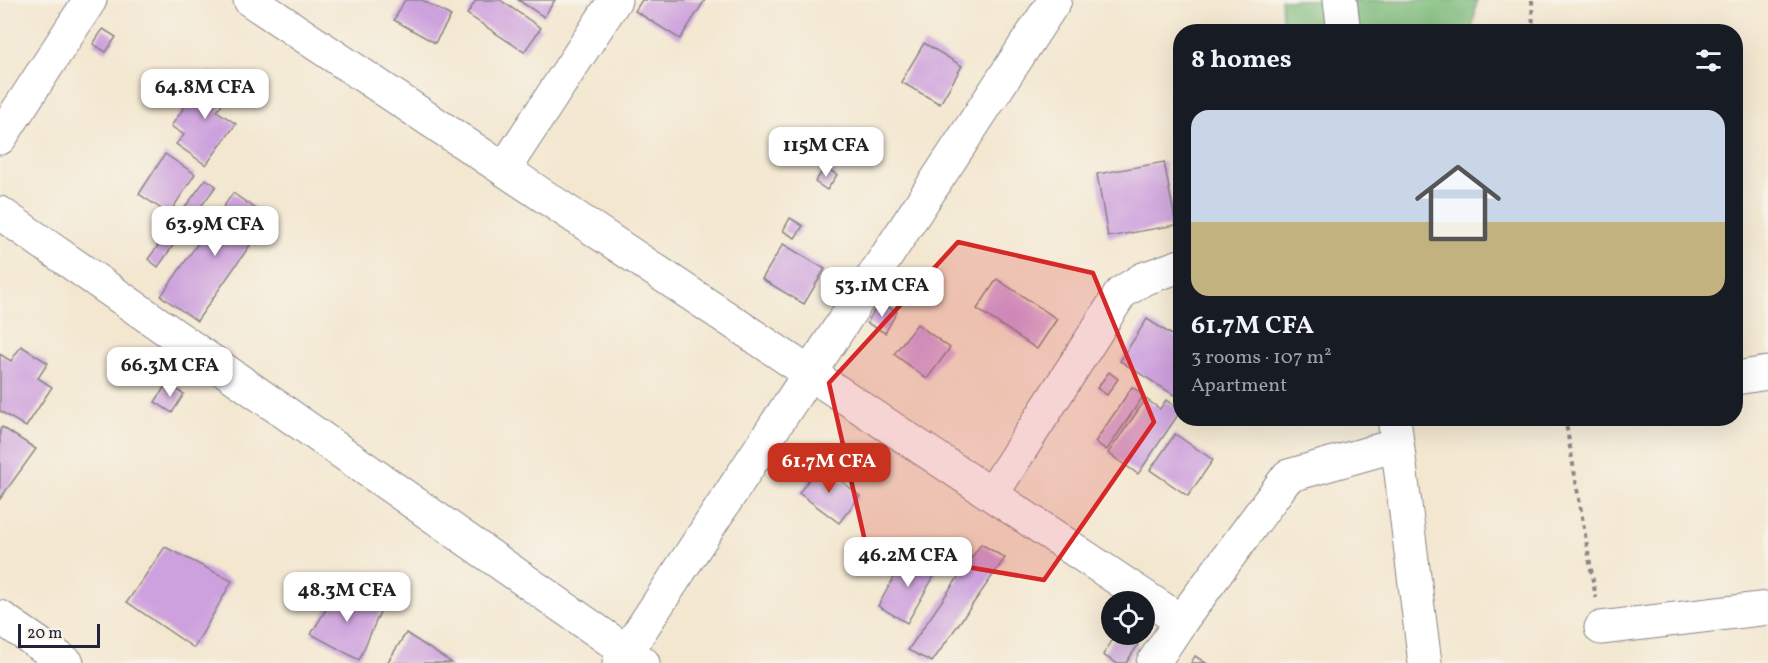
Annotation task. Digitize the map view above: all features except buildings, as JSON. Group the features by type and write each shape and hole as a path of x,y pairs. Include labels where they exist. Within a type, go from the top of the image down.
{"street":[{"path":"0,138 90,0"},
{"path":"250,0 1181,621"},
{"path":"504,169 615,0"},
{"path":"0,213 629,659 810,373 1055,0"},
{"path":"1340,0 1343,24"},
{"path":"992,494 1121,293 1143,279 1173,268"},
{"path":"1743,377 1768,374"},
{"path":"1153,663 1181,621 1288,476 1395,432 1425,663"},
{"path":"1601,628 1768,608"},
{"path":"0,617 68,663"}],"path":[{"path":"1532,0 1533,24"},
{"path":"1566,426 1601,628"}],"highlighted area":[{"path":"958,242 1093,273 1154,422 1044,580 867,550 829,383"}],"green space":[{"path":"1281,0 1477,0 1473,24 1283,24"}]}
